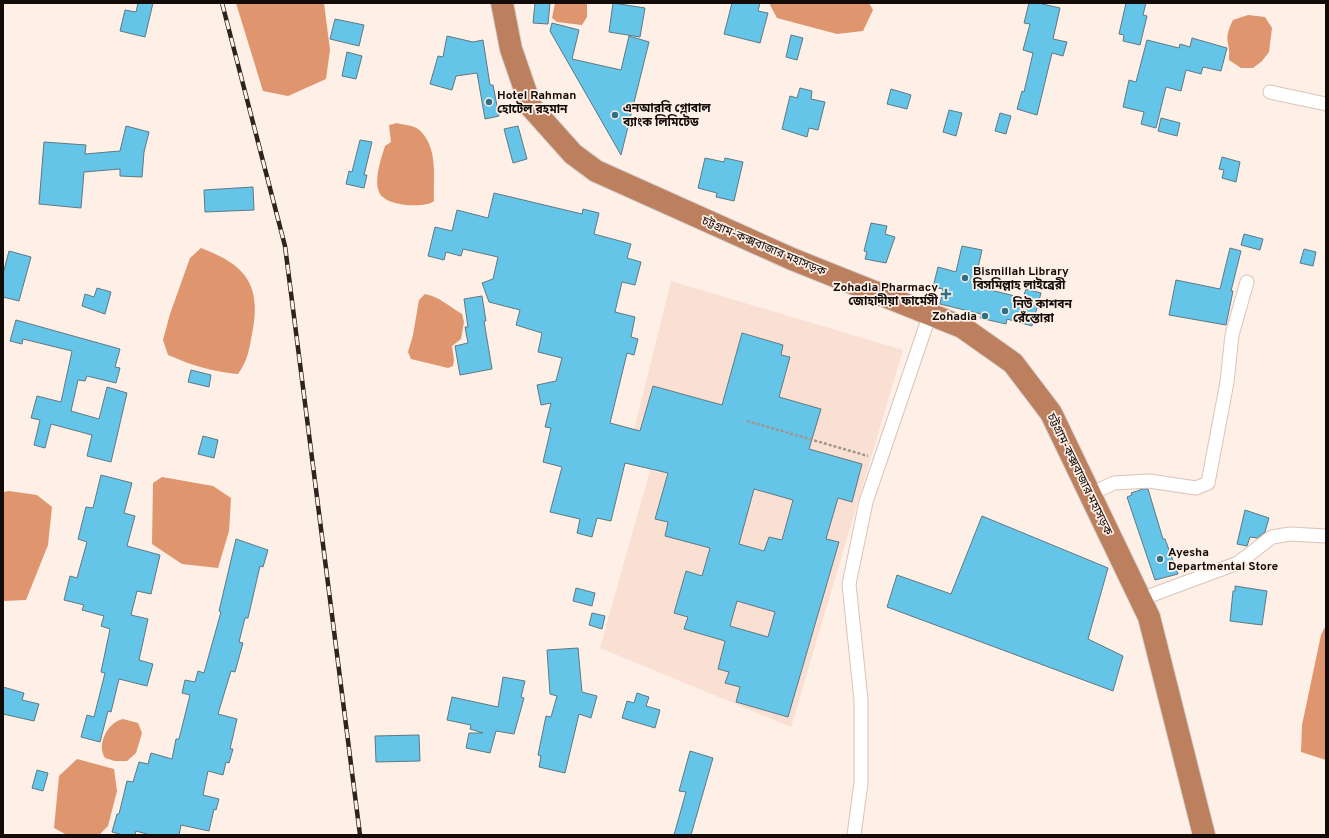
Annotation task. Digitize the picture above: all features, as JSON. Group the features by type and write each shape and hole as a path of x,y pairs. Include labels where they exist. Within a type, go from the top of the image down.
{"highway":[{"name":"চট্টগ্রাম-কক্সবাজার মহাসড়ক","path":"502,3 511,49 531,106 573,154 596,171 792,259 962,327 1013,362 1051,413 1149,617 1204,835"}],"street":[{"path":"1270,92 1326,104"},
{"path":"1090,494 1114,483 1149,481 1196,488 1208,483 1227,382 1232,335 1247,282"},
{"path":"854,835 861,783 861,700 849,584 866,502 930,314"},
{"path":"1141,599 1238,563 1272,537 1290,534 1326,536"}],"path":[{"path":"747,421 880,459"}],"shaded area":[{"path":"236,3 324,3 330,50 326,79 288,96 263,91"},
{"path":"555,3 587,3 587,17 582,25 557,22 552,18"},
{"path":"769,3 869,3 873,10 863,31 837,34 777,18"},
{"path":"1248,15 1265,17 1272,28 1269,52 1262,61 1253,68 1241,68 1229,60 1227,37 1233,20"},
{"path":"397,123 418,129 425,136 429,144 434,162 434,201 422,205 405,205 382,197 379,192 377,181 380,163 385,146 391,142 389,125"},
{"path":"201,248 217,255 240,270 247,279 252,290 255,302 255,317 249,350 238,374 202,368 168,355 163,340 170,314 190,258"},
{"path":"671,281 903,350 791,727 600,648 650,470 660,473 666,456 630,446"},
{"path":"425,294 439,299 462,314 464,322 461,339 452,346 454,360 453,366 448,368 411,359 408,352 413,335 419,300"},
{"path":"162,477 213,486 231,498 229,531 218,568 182,564 152,544 153,483"},
{"path":"9,491 37,495 52,507 48,545 26,600 3,601 3,492"},
{"path":"1326,625 1326,760 1301,752 1302,725 1321,635"},
{"path":"123,719 138,723 142,733 136,753 127,761 115,761 105,758 102,746 105,734 113,724"},
{"path":"77,759 114,769 117,791 108,826 99,835 67,835 54,828 59,776"}],"building":[{"path":"138,3 153,3 145,37 120,31 125,10 136,12"},
{"path":"535,3 550,3 548,24 533,23"},
{"path":"613,3 645,8 640,37 609,32"},
{"path":"732,3 760,3 758,11 768,13 760,43 724,34"},
{"path":"1029,3 1038,3 1060,8 1053,39 1067,42 1063,56 1052,53 1037,115 1017,109 1022,91 1024,92 1033,53 1023,50 1030,24 1024,23"},
{"path":"1126,3 1146,3 1143,15 1147,16 1140,45 1123,41 1124,35 1119,34"},
{"path":"335,19 364,25 359,46 330,39"},
{"name":"এনআরবি গ্লোবাল ব্যাংক লিমিটেড","path":"552,23 579,30 572,59 621,70 629,36 649,42 621,155 550,31"},
{"path":"791,35 803,38 797,60 786,57"},
{"path":"447,36 473,42 483,40 490,85 493,85 499,116 485,119 477,73 456,76 452,90 430,84 438,56 443,57"},
{"path":"1192,38 1227,48 1221,71 1203,67 1201,74 1186,70 1181,91 1166,87 1156,128 1141,124 1144,112 1123,107 1129,80 1136,82 1147,40 1179,48 1180,44 1190,47"},
{"path":"347,52 362,56 356,79 342,76"},
{"path":"800,88 812,91 811,99 825,102 818,130 809,128 807,137 782,129 790,96 797,98"},
{"path":"891,89 911,95 907,109 887,104"},
{"path":"949,110 962,113 956,136 943,132"},
{"path":"1000,113 1011,116 1006,134 995,131"},
{"path":"1161,118 1180,123 1177,136 1158,131"},
{"path":"126,126 149,132 144,152 142,177 120,176 120,169 84,172 81,208 39,204 44,142 86,145 85,154 120,151"},
{"path":"518,126 527,159 513,163 504,129"},
{"path":"360,140 372,142 364,175 367,175 364,188 346,184 349,171 352,172"},
{"path":"1222,157 1240,162 1236,182 1222,178 1224,170 1219,169"},
{"path":"705,158 724,162 725,158 743,162 734,201 716,197 717,193 698,188"},
{"path":"253,187 254,210 205,212 204,190"},
{"path":"494,193 582,214 583,209 599,213 594,234 631,244 627,258 641,262 635,285 622,282 615,312 635,317 631,337 638,339 634,355 627,353 610,423 640,431 653,386 722,405 742,333 783,345 781,355 790,357 779,397 821,409 809,449 862,464 852,502 838,498 826,539 839,542 788,717 736,702 740,687 725,683 729,672 718,669 725,641 684,629 688,617 674,613 686,571 702,576 710,548 665,536 668,522 655,519 668,473 625,463 611,521 597,518 592,537 577,533 580,519 550,512 562,467 543,462 551,428 545,427 551,403 541,405 537,385 556,381 562,358 538,352 542,333 516,325 520,310 489,302 482,283 493,279 498,257 463,249 461,256 446,252 444,260 428,256 435,227 452,231 457,210 488,218","holes":["754,489 793,500 782,540 769,537 764,551 739,544","737,601 775,612 768,637 730,626"]},
{"path":"871,223 887,226 885,234 895,237 886,263 865,259 867,252 864,251"},
{"path":"1244,234 1263,239 1260,250 1241,245"},
{"path":"962,246 982,250 974,286 1023,298 1026,289 1041,293 1032,326 1007,319 1006,324 980,318 981,314 940,304 943,289 933,287 938,267 956,272"},
{"path":"1230,248 1241,251 1231,291 1233,291 1226,325 1169,315 1176,280 1220,289"},
{"path":"1304,249 1316,252 1313,266 1300,263"},
{"path":"9,251 31,257 19,301 3,297 3,274"},
{"path":"97,288 111,292 105,314 82,306 85,294 94,297"},
{"path":"482,296 486,321 484,321 492,369 460,375 455,346 468,343 465,327 468,327 464,299"},
{"path":"16,320 120,349 115,367 120,368 116,383 87,376 85,381 78,380 71,411 99,419 107,387 127,393 111,462 87,456 92,435 51,424 45,448 34,445 40,420 31,418 37,396 61,402 72,351 23,339 22,344 10,341"},
{"path":"191,370 211,375 209,387 188,382"},
{"path":"203,436 218,440 214,458 198,454"},
{"path":"101,475 132,483 124,513 135,516 127,546 160,555 151,594 137,591 131,615 148,619 139,660 153,664 147,686 119,679 111,712 108,711 100,742 81,737 87,715 94,717 105,673 101,672 110,629 101,626 104,616 82,610 84,605 64,600 70,576 77,578 87,542 78,539 86,507 93,508"},
{"path":"1148,489 1163,539 1165,539 1178,574 1155,580 1127,497 1132,495 1131,493"},
{"path":"1245,510 1269,518 1265,532 1257,538 1250,537 1247,546 1237,544"},
{"path":"982,516 1108,568 1088,639 1123,656 1113,691 887,607 897,575 951,594"},
{"path":"236,539 268,550 263,567 260,566 248,618 245,618 239,642 243,643 235,672 231,671 218,714 237,719 230,749 233,749 229,763 226,762 223,775 208,771 203,795 219,799 216,810 214,809 209,831 181,825 179,835 150,835 136,831 135,835 123,835 112,832 117,814 119,814 127,781 133,782 139,762 148,764 151,753 172,759 176,739 179,739 190,695 182,693 185,680 195,682 198,671 204,673 221,612 219,611"},
{"path":"1235,586 1267,591 1262,625 1230,621 1233,591 1235,591"},
{"path":"576,588 595,593 592,606 573,601"},
{"path":"592,613 605,616 602,629 589,625"},
{"path":"578,648 582,692 597,696 591,718 579,714 565,773 539,767 541,756 538,755 546,716 551,717 557,696 550,694 547,650"},
{"path":"503,677 525,681 521,697 524,698 514,734 496,731 490,753 466,748 469,733 483,733 470,729 471,725 447,720 452,697 498,707"},
{"path":"3,687 24,693 22,700 39,704 34,721 3,714"},
{"path":"637,693 649,697 646,706 660,710 655,728 622,718 627,701 634,703"},
{"path":"419,735 420,761 376,762 375,736"},
{"path":"690,751 713,758 691,835 674,835 686,792 679,791"},
{"path":"37,770 48,773 43,791 32,788"}],"railway":[{"path":"222,3 285,246 360,835"}],"place":[{"name":"Hotel Rahman হোটেল রহমান","path":"489,102"},
{"name":"এনআরবি গ্লোবাল ব্যাংক লিমিটেড","path":"615,115"},
{"name":"Bismillah Library বিসমিল্লাহ লাইব্রেরী","path":"965,278"},
{"name":"Zohadia Pharmacy জোহাদীয়া ফার্মেসী","path":"946,294"},
{"name":"নিউ কাশবন রেঁস্তোরা","path":"1005,311"},
{"name":"Zohadia","path":"985,316"},
{"name":"Ayesha Departmental Store","path":"1160,559"}]}
